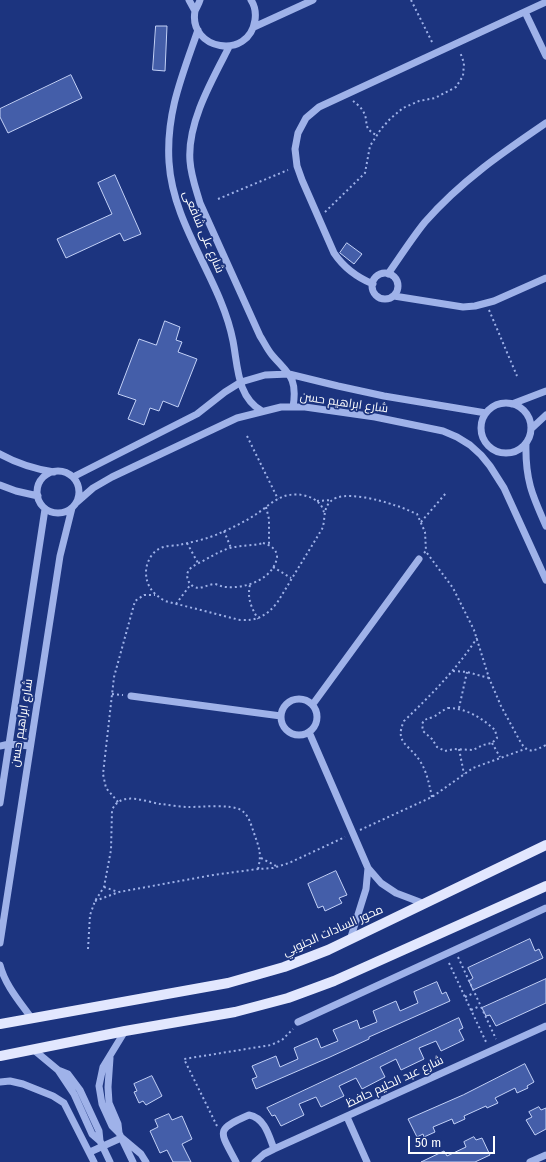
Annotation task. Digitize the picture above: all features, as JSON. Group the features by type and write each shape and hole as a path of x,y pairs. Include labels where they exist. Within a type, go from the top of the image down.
{"main road":[{"name":"محور السادات الجنوبي","path":"0,1024 228,983 284,967 350,940 546,846"},
{"path":"0,1056 125,1031 234,1012 288,998 334,981 546,886"}],"street":[{"path":"189,0 196,11"},
{"path":"200,0 196,11 195,21 198,30 206,40 217,46 229,47 240,44 248,37 254,27 256,15 251,0"},
{"path":"254,27 313,0"},
{"path":"373,284 350,272 341,264 334,253 318,218 297,166 295,149 298,133 306,118 318,107 546,2"},
{"path":"525,12 546,56"},
{"name":"شارع على شافعى","path":"198,30 173,105 168,134 169,164 174,193 184,221 223,308 233,342 235,361 247,398 256,408 262,411"},
{"name":"شارع على شافعى","path":"229,47 196,117 190,138 190,160 193,182 200,203 260,336 271,354 289,374 294,393 293,407"},
{"path":"388,274 425,222 453,193 488,163 546,123"},
{"path":"394,296 398,288 398,283 392,276 384,274 377,277 373,284 373,289 375,294 384,299 394,296 463,307 486,304 546,278"},
{"name":"شارع ابراهيم حسن","path":"72,477 197,414 225,392 241,382 264,375 289,374 384,396 486,413"},
{"path":"512,404 546,391"},
{"path":"505,403 512,404 520,407 526,413 530,421 530,437 520,449 508,452 497,451 485,441 481,427 486,413 491,408 505,403"},
{"name":"شارع ابراهيم حسن","path":"0,944 60,556 75,505 93,488 112,477 237,418 262,411 305,407 375,417 443,431 470,445 481,455 504,488 546,580"},
{"path":"531,429 546,415"},
{"path":"526,443 525,462 528,481 546,526"},
{"path":"481,455 490,446"},
{"path":"0,454 15,462 34,469 54,472"},
{"path":"61,471 72,477 77,482 79,489 79,496 75,505 67,511 59,513 45,509 40,503 38,496 38,488 41,480 47,475 61,471"},
{"path":"0,485 16,491 38,496"},
{"name":"شارع ابراهيم حسن","path":"0,803 45,509"},
{"path":"313,704 419,559"},
{"path":"131,696 281,716"},
{"path":"302,698 313,704 316,709 317,719 313,729 302,735 296,735 285,728 281,716 282,710 290,700 302,698"},
{"path":"308,732 368,868 381,883 396,893 424,904"},
{"path":"0,746 9,744 30,746"},
{"path":"350,940 366,889 368,868"},
{"path":"298,1022 546,908"},
{"path":"0,965 2,973 10,988 32,1018"},
{"name":"شارع عبد الحليم حافظ","path":"255,1162 264,1154 274,1149 546,1026"},
{"path":"125,1031 119,1039 110,1058 108,1095 118,1124 120,1135 133,1162"},
{"path":"34,1050 58,1070 68,1074 80,1090 99,1131 101,1143 110,1162"},
{"path":"0,1082 10,1081 24,1084 53,1096 64,1103 94,1162"},
{"path":"236,1162 223,1137 223,1130 231,1123 249,1115 262,1122 274,1149"},
{"path":"347,1117 367,1162"},
{"path":"90,1152 101,1143 120,1135"},
{"path":"120,1135 141,1154 146,1162"},
{"path":"530,1162 546,1155"}],"path":[{"path":"412,0 437,52"},
{"path":"318,218 365,173 370,146 376,135 390,119 403,108 419,101 435,98 456,87 463,76 464,63 457,43"},
{"path":"346,95 364,111 366,125 376,135"},
{"path":"218,200 297,166"},
{"path":"486,304 517,376"},
{"path":"247,436 278,499"},
{"path":"420,522 446,493"},
{"path":"300,494 310,497 320,503 324,512 324,525 270,612 251,621 240,620 165,601 155,595 149,587 146,578 146,568 149,560 155,552 162,548 219,534 255,515 278,499 288,495 300,494"},
{"path":"316,501 331,500 342,496 354,496 394,505 417,514 425,532 426,551 453,588 474,630 489,678 501,706 525,748"},
{"path":"324,512 331,500"},
{"path":"266,508 269,519 269,544"},
{"path":"224,531 231,548"},
{"path":"187,543 198,563"},
{"path":"263,543 269,544 273,547 277,557 265,577 258,582 236,587 225,587 214,584 198,588 191,584 187,578 190,568 214,554 231,548 246,547 263,543"},
{"path":"419,559 426,551"},
{"path":"272,567 291,578"},
{"path":"176,604 191,584"},
{"path":"250,584 248,593 249,601 258,619"},
{"path":"118,802 106,788 103,774 114,677 135,601 144,595 155,595"},
{"path":"432,797 428,778 420,761 403,741 400,730 404,721 453,671 477,638"},
{"path":"453,671 468,672 489,678"},
{"path":"459,708 468,672"},
{"path":"448,708 459,708 482,720 495,730 497,738 492,743 483,745 473,750 454,748 445,751 437,747 432,739 421,728 424,720 433,717 440,711 448,708"},
{"path":"492,743 500,757"},
{"path":"95,901 119,892 278,867 290,863 432,797 473,768 525,748 534,750 546,745"},
{"path":"458,749 464,774"},
{"path":"88,949 90,915 95,901 104,887 111,850 112,810 118,802 127,798 187,807 228,807 240,810 249,818 260,851 261,858 258,869"},
{"path":"261,858 278,867"},
{"path":"104,887 119,892"},
{"path":"455,950 500,1047"},
{"path":"445,955 490,1051"},
{"path":"465,998 475,993"},
{"path":"471,1010 480,1006"},
{"path":"223,1130 216,1126 184,1059 271,1045 282,1040 292,1032 298,1022"}],"building":[{"path":"156,26 167,26 165,71 153,70"},
{"path":"71,75 82,98 8,133 0,117 0,109"},
{"path":"115,175 141,234 124,241 120,233 66,258 57,239 112,214 98,183"},
{"path":"347,243 362,254 354,264 340,253"},
{"path":"165,321 180,327 176,340 182,342 178,352 197,359 178,407 163,401 159,411 150,408 144,425 128,419 136,400 118,394 139,339 156,345"},
{"path":"336,871 347,895 339,898 342,903 325,911 323,906 318,908 308,884"},
{"path":"530,939 535,951 539,949 543,958 473,990 469,981 473,978 468,968"},
{"path":"546,979 546,1003 496,1026 490,1015 486,1016 482,1008"},
{"path":"437,982 442,994 446,992 450,1001 369,1037 369,1039 330,1057 256,1089 252,1079 257,1077 252,1066 276,1056 280,1067 298,1059 294,1048 317,1038 321,1048 338,1041 333,1030 357,1020 360,1029 377,1022 373,1011 396,1001 400,1011 418,1003 414,992"},
{"path":"459,1018 463,1028 459,1030 464,1040 441,1051 436,1041 419,1048 424,1059 401,1070 396,1059 380,1067 385,1077 362,1089 356,1078 339,1086 344,1096 321,1107 316,1097 299,1104 304,1115 281,1126 275,1115 272,1116 267,1108"},
{"path":"525,1064 534,1082 527,1086 528,1088 517,1093 515,1088 495,1098 498,1103 487,1108 486,1106 464,1116 465,1119 454,1124 452,1119 433,1127 435,1132 424,1137 423,1134 417,1137 408,1119 463,1095"},
{"path":"152,1076 162,1096 146,1105 143,1101 139,1103 134,1092 137,1091 134,1084"},
{"path":"539,1107 541,1110 546,1108 546,1129 535,1135 526,1120 532,1117 529,1112"},
{"path":"169,1114 172,1120 182,1116 192,1139 182,1144 191,1162 173,1162 167,1150 160,1153 150,1131 158,1127 155,1120"},
{"path":"474,1137 476,1140 482,1138 490,1155 475,1162 421,1162 444,1151 447,1156 466,1147 464,1142"}]}
